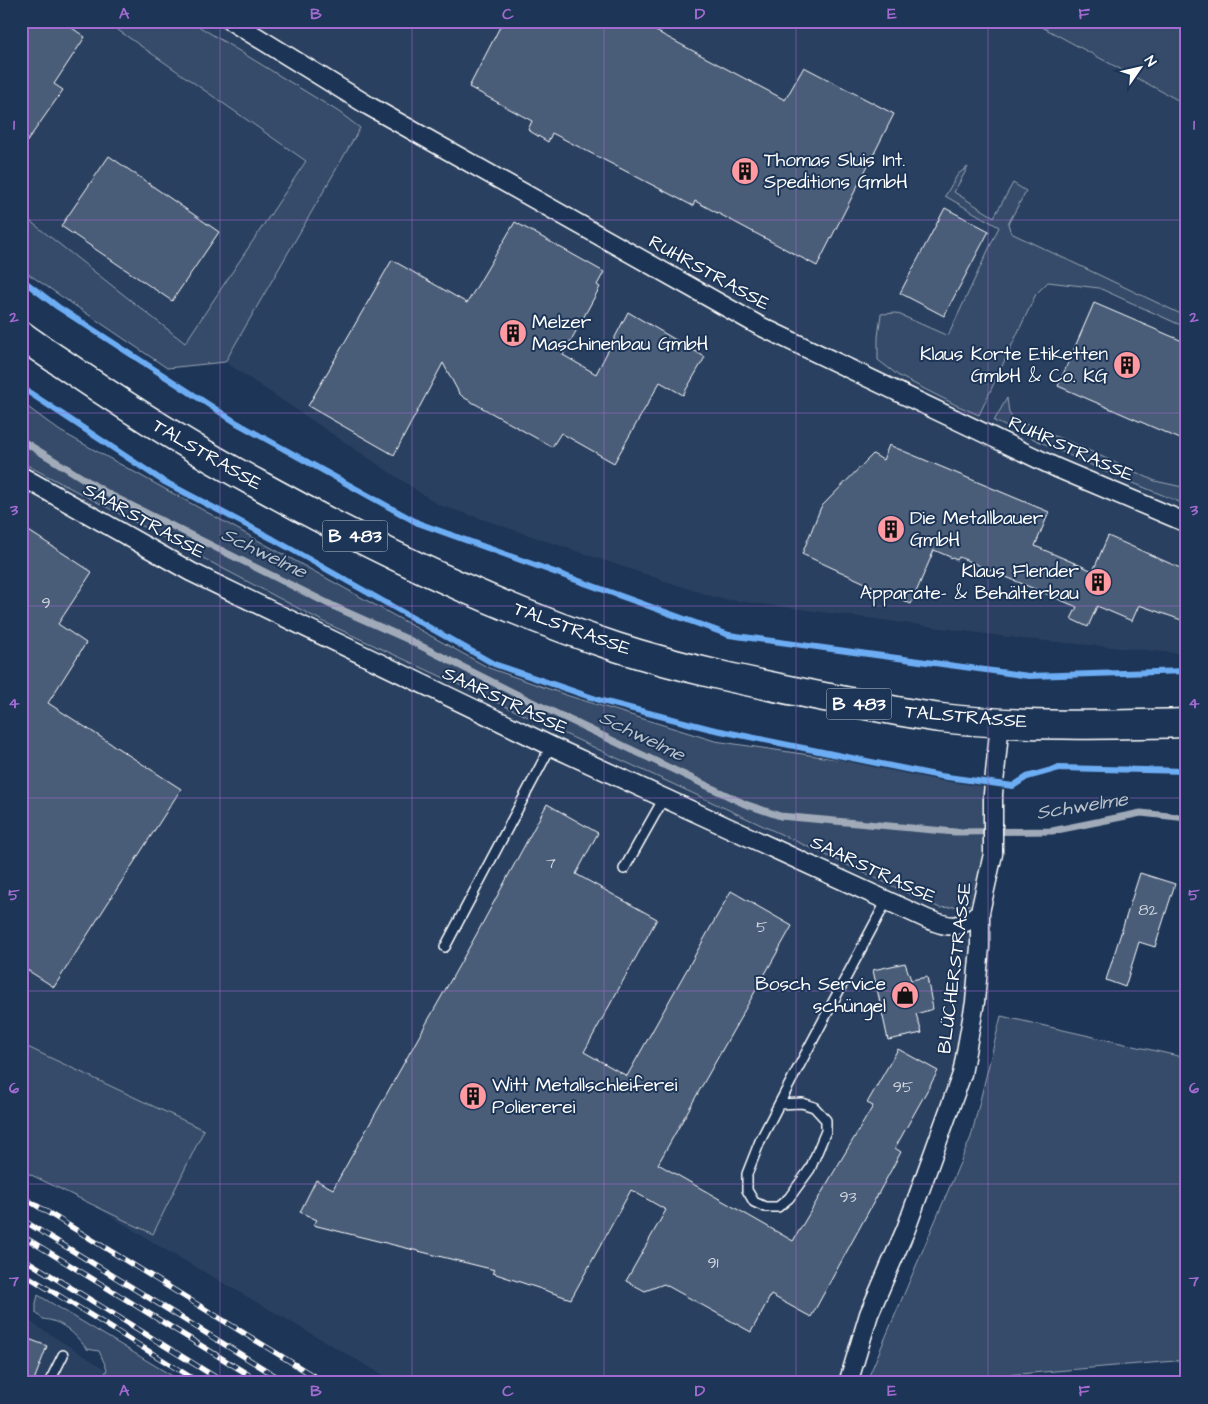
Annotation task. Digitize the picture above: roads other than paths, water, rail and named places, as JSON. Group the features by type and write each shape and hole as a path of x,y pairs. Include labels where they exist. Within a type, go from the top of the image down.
{"main road":[{"name":"TALSTRASSE","path":"21,335 121,403 212,460 309,513 399,558 504,605 615,646 753,683 941,718 1090,725 1187,723"}],"street":[{"name":"RUHRSTRASSE","path":"231,21 369,106 758,325 1057,468 1187,523"},
{"name":"SAARSTRASSE","path":"21,476 191,572 551,746 927,919 948,927 960,926 970,921 980,912"},
{"name":"BLÜCHERSTRASSE","path":"849,1380 869,1314 906,1229 962,1074 975,1002 980,947 980,912 993,854 992,819 1000,722"}],"lane":[{"path":"445,947 551,746"},
{"path":"624,869 664,798"},
{"path":"779,1104 802,1103 814,1107 826,1120 826,1131 810,1169 789,1198 778,1207 765,1207 754,1202 747,1190 747,1174 760,1141 779,1104 887,900"},
{"path":"49,1383 63,1355"}],"waterway":[{"name":"Schwelme","path":"21,440 110,495 333,606 407,639 530,701 745,804 780,816 955,832 1052,831 1141,813 1187,818"}],"railway":[{"path":"21,1196 325,1383"},
{"path":"21,1219 287,1383"},
{"path":"21,1235 262,1383"},
{"path":"21,1257 225,1383"},
{"path":"21,1272 200,1383"}],"place":[{"name":"Thomas Sluis Int. Speditions GmbH","path":"745,171"},
{"name":"Melzer Maschinenbau GmbH","path":"513,333"},
{"name":"Klaus Korte Etiketten GmbH & Co. KG","path":"1127,365"},
{"name":"Die Metallbauer GmbH","path":"891,529"},
{"name":"Klaus Flender Apparate- & Behälterbau","path":"1098,582"},
{"name":"Bosch Service schüngel","path":"905,995"},
{"name":"Witt Metallschleiferei Poliererei","path":"473,1096"}]}
